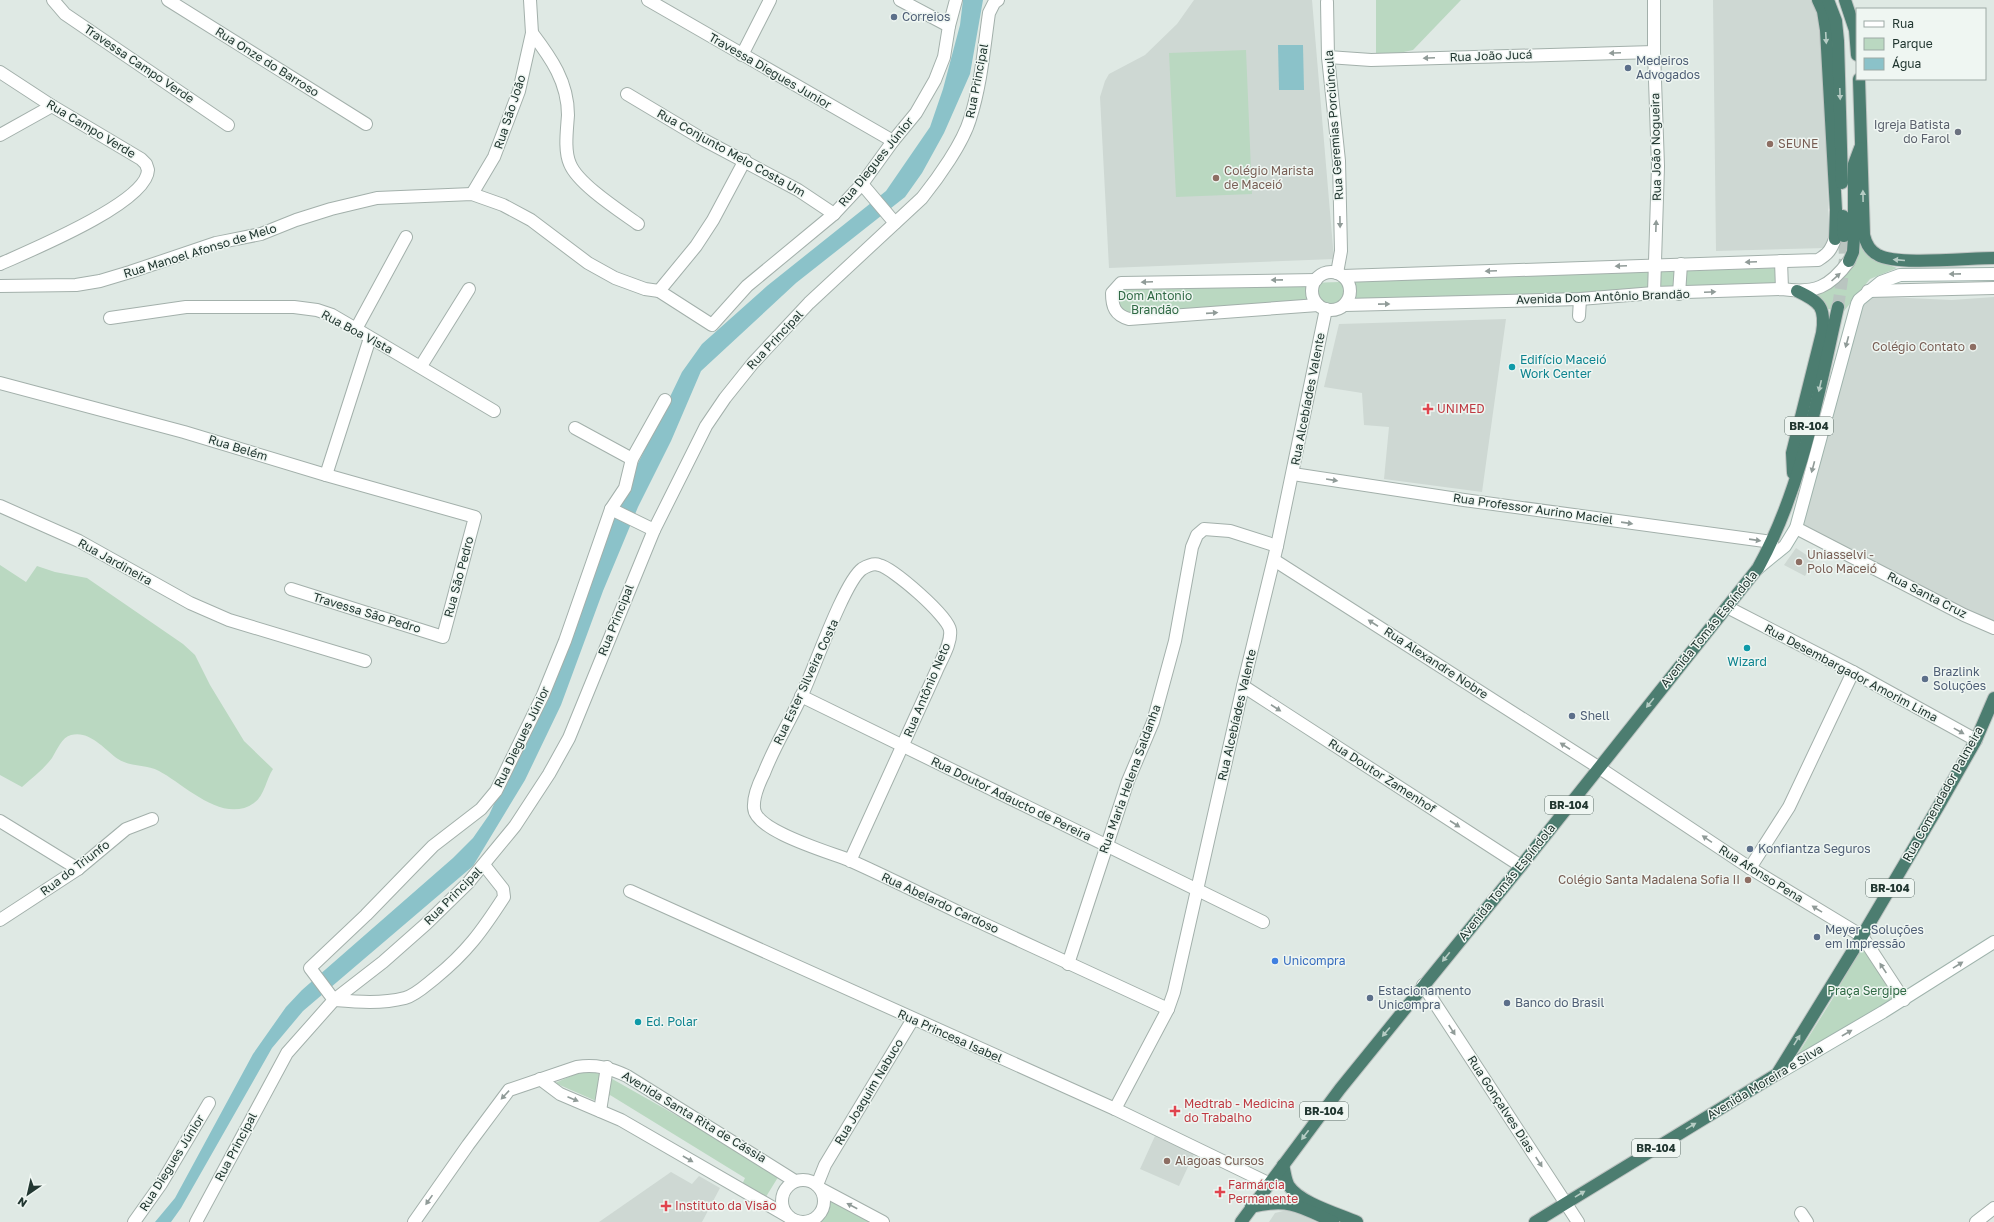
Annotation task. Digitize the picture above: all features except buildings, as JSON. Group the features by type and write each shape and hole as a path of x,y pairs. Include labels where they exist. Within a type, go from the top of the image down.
{"highway":[{"path":"1818,0 1823,11 1826,30 1836,210 1839,238"},
{"path":"1828,0 1836,21 1838,41 1839,238"},
{"path":"1845,0 1855,30 1856,42"},
{"path":"1859,80 1864,235 1870,250 1878,255 1893,260 1994,258"},
{"path":"1849,261 1853,252 1854,237 1854,164 1862,141"},
{"path":"1794,485 1792,453 1822,334 1824,319 1822,310 1814,299 1797,291"},
{"name":"BR-104","path":"1772,542 1788,506 1794,485 1817,398 1838,307"},
{"name":"Avenida Tomás Espíndola","path":"1241,1222 1268,1183 1340,1089 1521,866 1598,767 1758,568 1772,542"},
{"name":"Rua Comendador Palmeira","path":"1777,1074 1862,936 1976,740 1994,698"},
{"name":"Avenida Moreira e Silva","path":"1535,1222 1777,1074"},
{"path":"1283,1165 1287,1181 1293,1191 1322,1207 1357,1222"},
{"path":"1251,1208 1280,1202 1295,1205 1333,1222"}],"street":[{"name":"Travessa Campo Verde","path":"53,0 65,14 228,125"},
{"name":"Rua Onze do Barroso","path":"168,0 366,124"},
{"name":"Rua São João","path":"472,194 494,156 507,126 519,91 532,33 530,0"},
{"name":"Travessa Diegues Junior","path":"648,0 893,141"},
{"path":"742,55 770,0"},
{"path":"900,0 949,26"},
{"name":"Rua Diegues Júnior","path":"712,325 747,286 834,214 862,184 893,141 916,113 935,80 944,58 949,26 956,0"},
{"name":"Rua Principal","path":"196,1222 287,1053 332,998 383,962 426,924 484,865 515,826 549,774 569,738 654,530 706,426 725,398 753,363 809,303 892,220 922,198 935,182 965,131 970,119 977,87 989,13 998,0"},
{"name":"Rua João Nogueira","path":"1654,0 1654,52 1658,166 1654,293"},
{"name":"Rua Geremias Porciúncula","path":"1327,2 1328,57 1339,161 1341,251 1340,274"},
{"path":"532,33 558,70 566,102 569,163 573,170 600,196 638,224"},
{"name":"Rua João Jucá","path":"1328,57 1371,60 1654,52"},
{"name":"Rua Campo Verde","path":"0,72 52,106 141,159 146,164 148,173 142,183 107,213 0,264"},
{"name":"Rua Conjunto Melo Costa Um","path":"627,94 704,140 745,160 798,190 834,214"},
{"path":"0,135 52,106"},
{"path":"659,292 696,246 709,226 745,160"},
{"path":"862,184 892,220"},
{"name":"Rua Manoel Afonso de Melo","path":"0,286 76,285 100,281 216,243 262,234 296,220 339,207 377,198 472,194 503,205 531,220 588,262 615,278 645,289 659,292 712,325"},
{"path":"356,329 406,237"},
{"path":"1322,307 1312,293 1316,280 1322,275 1818,260 1832,249 1839,238"},
{"path":"1781,261 1782,289"},
{"name":"Avenida Dom Antônio Brandão","path":"1345,305 1580,299 1654,293 1678,294 1782,289 1797,291 1819,288 1837,278 1849,261"},
{"path":"1678,294 1681,264"},
{"path":"1316,280 1121,283 1112,293 1112,303 1118,314 1129,319 1322,307 1337,309 1345,305 1350,295 1350,285 1340,274"},
{"path":"1758,568 1785,546 1796,528 1857,304 1868,291 1881,282 1900,275 1994,274"},
{"path":"1868,291 1994,288"},
{"path":"421,366 469,289"},
{"path":"1579,316 1580,299"},
{"name":"Rua Boa Vista","path":"110,318 186,307 294,307 317,310 332,316 421,366 494,411"},
{"name":"Rua Alcebíades Valente","path":"1115,1110 1168,1009 1174,992 1196,889 1293,474 1322,307"},
{"path":"326,475 370,338"},
{"name":"Rua Belém","path":"0,384 184,432 326,475 475,517"},
{"name":"Rua Diegues Júnior","path":"332,998 313,971 433,846 481,809 496,791 543,696 565,641 612,510 625,488 632,459 665,400"},
{"path":"575,428 632,459"},
{"name":"Rua Professor Aurino Maciel","path":"1293,474 1464,500 1772,542"},
{"name":"Rua Jardineira","path":"0,506 79,541 190,603 229,620 365,661"},
{"path":"612,510 654,530"},
{"name":"Rua São Pedro","path":"443,637 475,517"},
{"name":"Rua Santa Cruz","path":"1796,528 1964,615 1994,628"},
{"name":"Rua Maria Helena Saldanha","path":"1068,964 1128,781 1153,722 1175,641 1192,547 1196,535 1204,529 1230,531 1277,546"},
{"name":"Rua Alexandre Nobre","path":"1274,560 1598,767"},
{"name":"Rua Antônio Neto","path":"846,594 856,575 862,569 868,566 879,565 901,579 943,616 950,628 948,642 850,861"},
{"name":"Travessa São Pedro","path":"291,589 443,637"},
{"name":"Rua Ester Silveira Costa","path":"765,770 801,696 846,594"},
{"name":"Rua Desembargador Amorim Lima","path":"1727,607 1853,672 1976,740"},
{"path":"1750,868 1789,807 1853,672"},
{"name":"Rua Doutor Zamenhof","path":"1243,686 1521,866"},
{"name":"Rua Doutor Adaucto de Pereira","path":"801,696 902,747 1263,922"},
{"name":"Rua Afonso Pena","path":"1598,767 1750,868 1862,936 1904,1000"},
{"name":"Rua Abelardo Cardoso","path":"765,770 757,790 754,808 756,816 765,824 789,837 850,861 1068,964 1168,1009"},
{"name":"Rua do Triunfo","path":"0,920 78,869 126,829 152,819"},
{"path":"0,821 78,869"},
{"path":"332,998 367,1003 406,998 424,988 454,962 481,933 504,897 503,889 484,865"},
{"name":"Rua Princesa Isabel","path":"630,891 1115,1110 1268,1183"},
{"name":"Avenida Moreira e Silva","path":"1777,1074 1904,1000 1994,942"},
{"name":"Rua Gonçalves Dias","path":"1423,985 1578,1222"},
{"name":"Rua Joaquim Nabuco","path":"816,1185 825,1165 913,1020"},
{"name":"Avenida Santa Rita de Cássia","path":"414,1222 509,1090 577,1067 588,1065 607,1067 628,1076 795,1181"},
{"path":"600,1111 607,1067"},
{"path":"540,1079 560,1094 621,1120 801,1221 814,1219 822,1209 824,1202 816,1185"},
{"name":"Rua Diegues Júnior","path":"134,1222 161,1184 210,1103"},
{"path":"801,1221 785,1212 782,1200 786,1188 795,1181 816,1185 882,1222"},
{"path":"1976,1222 1994,1208"}],"shaded area":[{"name":"Colégio Marista de Maceió","path":"1194,0 1312,0 1334,259 1109,268 1100,97 1105,81 1109,74 1145,55 1177,24"},
{"name":"SEUNE","path":"1713,0 1811,0 1819,17 1824,46 1829,242 1825,248 1716,251"},
{"path":"1864,296 1952,300 1994,297 1994,622 1796,528"},
{"name":"UNIMED","path":"1506,319 1482,492 1384,479 1389,427 1364,425 1362,393 1324,387 1339,324"},
{"name":"Uniasselvi - Polo Maceió","path":"1796,548 1814,560 1805,576 1784,565"},
{"name":"Alagoas Cursos","path":"1155,1136 1194,1154 1179,1186 1140,1169"},
{"name":"Instituto da Visão","path":"671,1172 692,1184 699,1176 720,1188 702,1222 599,1222"},
{"path":"1291,1209 1316,1222 1269,1222 1275,1213"}],"green space":[{"path":"1376,0 1461,0 1413,50 1376,58"},
{"path":"1246,50 1252,194 1176,197 1169,53"},
{"path":"1860,243 1873,259 1897,268 1870,279 1844,311 1828,309 1811,292 1853,265"},
{"name":"Dom Antonio Brandão","path":"1779,268 1776,294 1499,303 1131,318 1116,302 1124,289"},
{"path":"0,565 26,582 37,566 55,572 87,578 183,644 195,655 210,685 244,741 273,769 258,800 242,808 230,809 217,806 192,793 159,771 149,767 123,762 91,738 78,734 65,738 49,762 22,787 0,775"},
{"name":"Praça Sergipe","path":"1863,943 1904,1000 1793,1062 1833,998"},
{"path":"585,1070 607,1076 780,1174 764,1200 741,1187 745,1178 610,1095 603,1104 555,1083"},
{"path":"829,1197 875,1222 821,1222"}],"water":[{"path":"963,0 983,0 970,74 944,133 922,173 905,197 796,283 701,371 671,441 638,507 603,591 561,705 525,780 473,866 303,1011 272,1048 181,1208 171,1222 155,1222 175,1198 253,1054 286,1007 302,990 453,858 473,838 489,815 515,758 628,484 682,372 702,344 767,286 886,191 930,127 943,89 960,25"},
{"path":"1278,45 1303,45 1304,90 1279,90"}],"tunnel":[{"path":"1838,307 1845,259 1844,236"}],"place":[{"name":"Correios","path":"894,17"},
{"name":"Medeiros Advogados","path":"1628,68"},
{"name":"Igreja Batista do Farol","path":"1958,132"},
{"name":"SEUNE","path":"1770,144"},
{"name":"Colégio Marista de Maceió","path":"1216,178"},
{"name":"Colégio Contato","path":"1973,347"},
{"name":"Edifício Maceió Work Center","path":"1512,367"},
{"name":"UNIMED","path":"1428,409"},
{"name":"Uniasselvi - Polo Maceió","path":"1799,562"},
{"name":"Wizard","path":"1747,648"},
{"name":"Brazlink Soluções","path":"1925,679"},
{"name":"Shell","path":"1572,716"},
{"name":"Konfiantza Seguros","path":"1750,849"},
{"name":"Colégio Santa Madalena Sofia II","path":"1748,880"},
{"name":"Meyer - Soluções em Impressão","path":"1817,937"},
{"name":"Unicompra","path":"1275,961"},
{"name":"Estacionamento Unicompra","path":"1370,998"},
{"name":"Banco do Brasil","path":"1507,1003"},
{"name":"Ed. Polar","path":"638,1022"},
{"name":"Medtrab - Medicina do Trabalho","path":"1175,1111"},
{"name":"Alagoas Cursos","path":"1167,1161"},
{"name":"Farmárcia Permanente","path":"1220,1192"},
{"name":"Instituto da Visão","path":"666,1206"}]}
